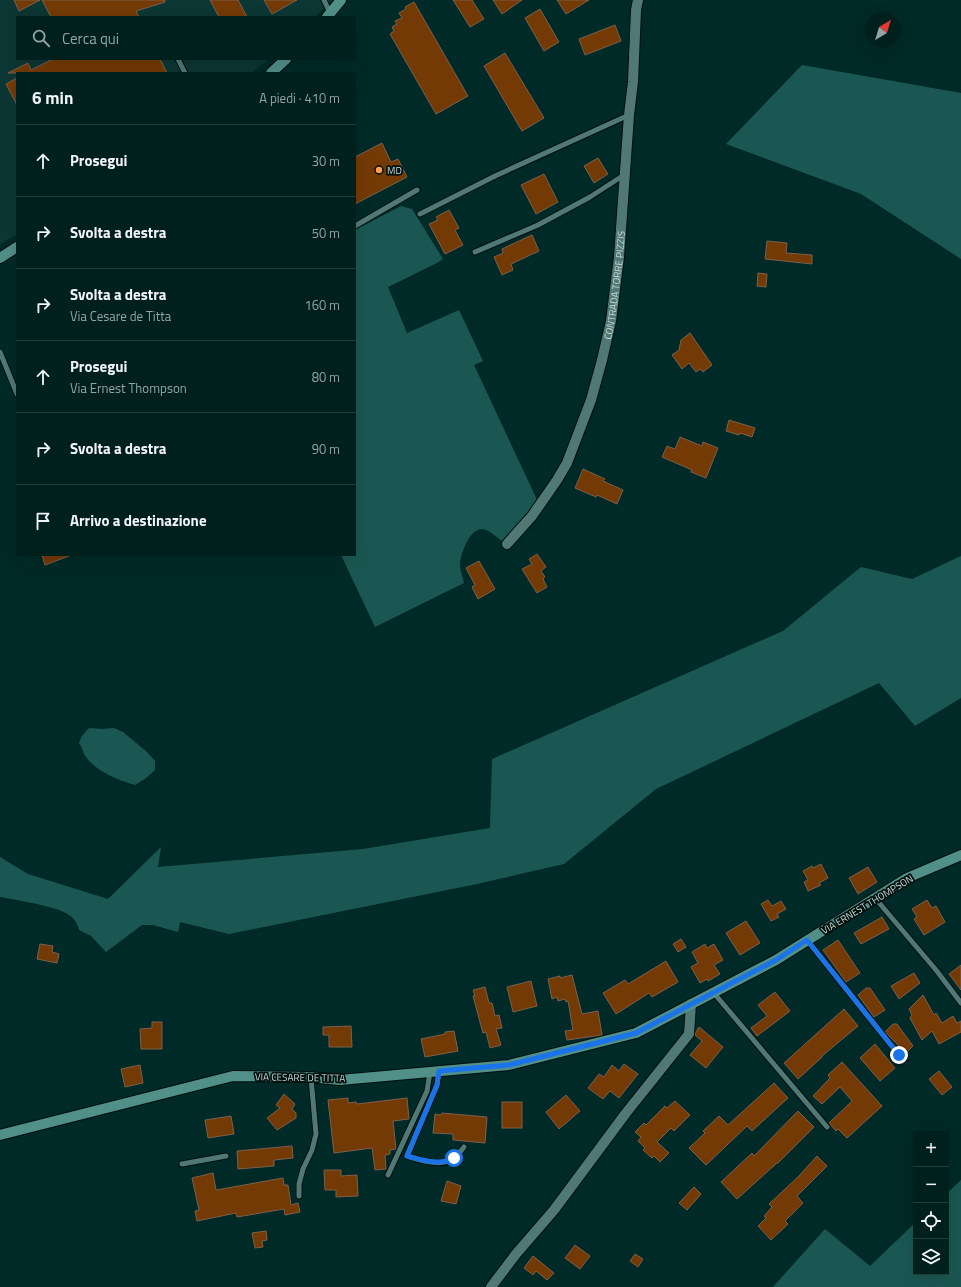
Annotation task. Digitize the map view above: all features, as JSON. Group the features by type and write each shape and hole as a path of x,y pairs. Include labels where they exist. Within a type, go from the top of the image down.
{"street":[{"path":"329,15 341,0"},
{"name":"CONTRADA TORRE PIZZIS","path":"507,544 532,516 557,480 567,462 591,400 611,320 619,257 629,115 633,82 636,10 638,0"},
{"path":"272,72 285,60"},
{"path":"0,258 16,247"},
{"name":"VIA ERNEST THOMPSON","path":"691,1004 776,960 907,878 961,855"},
{"path":"491,1287 516,1254 554,1210 626,1113 688,1034 691,1004"},
{"name":"VIA CESARE DE TITTA","path":"0,1135 233,1076 340,1080 509,1065 636,1033 691,1004"}],"lane":[{"path":"324,0 329,15"},
{"path":"178,60 184,72"},
{"path":"420,214 495,176 629,115"},
{"path":"475,252 538,225 590,197 625,174"},
{"path":"356,225 417,190"},
{"path":"0,352 16,392"},
{"path":"875,898 936,970 961,1003"},
{"path":"807,940 899,1055"},
{"path":"713,992 827,1127"},
{"path":"434,1072 437,1085 407,1156 424,1160 447,1162 454,1158 464,1147"},
{"path":"388,1175 427,1091 434,1072"},
{"path":"299,1196 299,1184 303,1169 312,1150 316,1134 311,1078"},
{"path":"182,1164 226,1156"}],"shaded area":[{"path":"0,0 332,0 316,16 16,16 16,60 268,60 252,72 16,72 16,235 0,244"},
{"path":"802,65 961,93 961,259 861,194 726,144"},
{"path":"401,206 412,209 443,259 388,287 407,333 459,310 483,361 474,365 538,502 502,541 484,529 477,530 469,538 463,549 460,561 460,570 464,583 375,627 341,556 356,556 356,229"},
{"path":"961,556 961,698 915,726 879,683 656,789 564,864 477,884 229,934 180,922 178,932 153,925 142,925 106,952 91,936 79,930 75,920 69,915 55,909 36,904 0,897 0,857 28,874 108,899 161,847 158,867 363,849 490,828 492,759 783,631 861,567 912,579"},
{"path":"89,728 114,728 123,732 147,752 155,761 155,770 135,785 122,781 102,771 86,757 79,743 82,736"},
{"path":"961,1180 961,1287 773,1287 825,1229 870,1266 913,1225 913,1275 949,1275 949,1191"}],"building":[{"path":"14,0 40,0 19,11"},
{"path":"42,0 165,0 165,2 136,11 138,16 50,16"},
{"path":"210,0 238,0 246,16 218,16"},
{"path":"264,0 297,0 272,14"},
{"path":"453,0 472,0 484,19 470,27"},
{"path":"493,0 522,0 502,14"},
{"path":"557,0 589,0 566,14"},
{"path":"414,2 468,96 436,114 390,34 394,31 392,27 397,24 395,21 402,18 399,13 406,9 405,7"},
{"path":"540,9 559,42 544,51 525,18"},
{"path":"615,25 621,41 585,55 579,39"},
{"path":"505,53 544,118 522,131 484,66"},
{"path":"51,60 160,60 166,72 8,73 28,63 31,70"},
{"path":"16,79 16,103 6,84"},
{"name":"MD","path":"382,143 391,162 398,159 407,177 356,203 356,156"},
{"path":"598,158 608,174 594,183 584,166"},
{"path":"544,174 558,202 536,214 521,185"},
{"path":"449,210 459,228 455,230 463,245 445,254 429,224 438,220 436,217"},
{"path":"532,235 539,251 511,264 513,270 502,275 494,257 503,253 502,249"},
{"path":"767,241 787,243 786,253 812,255 812,264 765,259"},
{"path":"758,273 767,274 766,287 757,286"},
{"path":"690,333 712,365 703,372 700,369 696,372 689,363 682,369 672,355 679,350 681,340"},
{"path":"729,420 755,428 752,437 726,431"},
{"path":"680,437 702,446 703,442 718,448 706,478 662,457 667,446 675,449"},
{"path":"583,469 605,479 603,481 623,490 617,504 597,495 596,497 575,488"},
{"path":"537,554 546,567 541,571 545,577 543,579 547,587 537,593 522,569 532,564 529,559"},
{"path":"42,556 69,556 45,565"},
{"path":"479,561 495,589 478,599 472,587 475,585 466,568"},
{"path":"821,864 828,878 819,883 821,885 808,891 804,882 808,880 803,871 812,866 813,868"},
{"path":"868,867 877,882 858,894 849,878"},
{"path":"768,900 772,906 781,901 786,909 777,914 779,917 771,921 761,904"},
{"path":"927,900 932,908 936,906 945,922 924,935 914,919 917,917 912,909"},
{"path":"882,917 889,929 861,944 854,933"},
{"path":"746,921 760,943 740,955 726,933"},
{"path":"681,939 686,947 678,952 673,944"},
{"path":"838,940 860,973 846,982 823,950"},
{"path":"40,944 53,946 52,952 59,954 57,963 37,959"},
{"path":"705,944 707,948 714,944 723,960 714,965 720,974 708,981 707,979 700,983 691,967 698,963 692,952"},
{"path":"666,961 678,982 652,997 649,993 616,1014 603,993 625,980 628,984"},
{"path":"961,965 961,990 949,974"},
{"path":"914,973 920,983 899,999 891,986"},
{"path":"572,975 582,1014 598,1011 602,1035 567,1040 565,1031 573,1030 568,1001 566,1002 565,999 558,1001 557,997 552,999 548,979"},
{"path":"531,981 537,1006 513,1012 507,987"},
{"path":"485,987 489,1003 492,1003 495,1016 499,1015 502,1028 496,1029 501,1045 490,1048 486,1032 483,1033 473,996 475,996 473,990"},
{"path":"866,988 870,988 885,1010 874,1017 858,995"},
{"path":"775,992 790,1011 757,1036 751,1028 767,1016 758,1005"},
{"path":"923,995 934,1015 936,1013 942,1023 953,1016 957,1023 961,1021 961,1032 939,1044 932,1031 922,1040 910,1018 912,1015 909,1009"},
{"path":"844,1009 858,1026 822,1056 798,1079 784,1063"},
{"path":"152,1022 162,1022 162,1049 141,1049 140,1029 152,1028"},
{"path":"893,1024 897,1024 913,1046 906,1053 885,1032"},
{"path":"351,1026 352,1047 329,1047 329,1035 323,1035 323,1027"},
{"path":"699,1027 723,1047 706,1068 690,1055 702,1041 695,1035"},
{"path":"454,1031 458,1051 425,1057 421,1039"},
{"path":"875,1044 895,1068 880,1081 860,1058"},
{"path":"842,1062 882,1106 847,1138 838,1129 836,1131 829,1123 852,1101 840,1087 822,1104 813,1096 830,1078 828,1075"},
{"path":"624,1064 638,1074 619,1098 610,1091 603,1099 588,1088 599,1074 604,1077 612,1065 619,1071"},
{"path":"140,1065 143,1083 125,1087 121,1069"},
{"path":"939,1071 952,1087 942,1095 929,1079"},
{"path":"774,1083 788,1098 752,1131 747,1126 706,1165 689,1148 705,1133 703,1131 719,1116 728,1125"},
{"path":"284,1094 295,1104 292,1109 296,1113 296,1118 277,1130 267,1118 280,1108 276,1105"},
{"path":"566,1095 580,1111 559,1129 546,1112"},
{"path":"348,1098 348,1103 356,1102 357,1104 407,1098 409,1119 393,1121 396,1149 390,1150 390,1154 385,1155 386,1169 375,1170 372,1148 334,1153 328,1100"},
{"path":"675,1101 690,1115 674,1131 671,1128 657,1142 669,1153 660,1162 654,1156 652,1158 643,1150 645,1148 638,1141 641,1137 635,1132 644,1123 646,1125 665,1106 667,1108"},
{"path":"502,1102 522,1102 522,1128 502,1128"},
{"path":"798,1111 814,1127 778,1163 737,1199 721,1182 752,1153 754,1156"},
{"path":"442,1113 487,1117 485,1143 453,1140 453,1134 433,1133 435,1114 441,1115"},
{"path":"231,1116 234,1134 208,1138 205,1120"},
{"path":"292,1146 293,1158 274,1160 274,1166 238,1169 237,1151"},
{"path":"817,1156 827,1166 797,1196 803,1203 785,1221 788,1224 771,1240 758,1226 766,1218 764,1216 772,1207 769,1204 799,1176"},
{"path":"324,1170 341,1170 341,1176 357,1175 358,1196 336,1197 336,1190 325,1190"},
{"path":"213,1173 216,1190 283,1178 284,1185 288,1185 291,1205 298,1203 300,1212 285,1215 284,1209 237,1217 236,1213 197,1221 195,1211 199,1210 192,1178"},
{"path":"447,1181 461,1186 456,1204 441,1201"},
{"path":"694,1187 701,1194 687,1210 679,1203"},
{"path":"266,1231 267,1240 262,1241 263,1247 255,1248 252,1233"},
{"path":"575,1245 590,1256 580,1269 565,1258"},
{"path":"635,1254 643,1259 638,1267 630,1261"},
{"path":"533,1256 554,1273 547,1280 536,1271 533,1275 524,1268"}],"place":[{"name":"MD","path":"379,170"}],"route":[{"path":"454,1158 447,1162 439,1162 407,1156 437,1085 439,1071 509,1065 636,1033 776,960 807,940 899,1055"}]}
